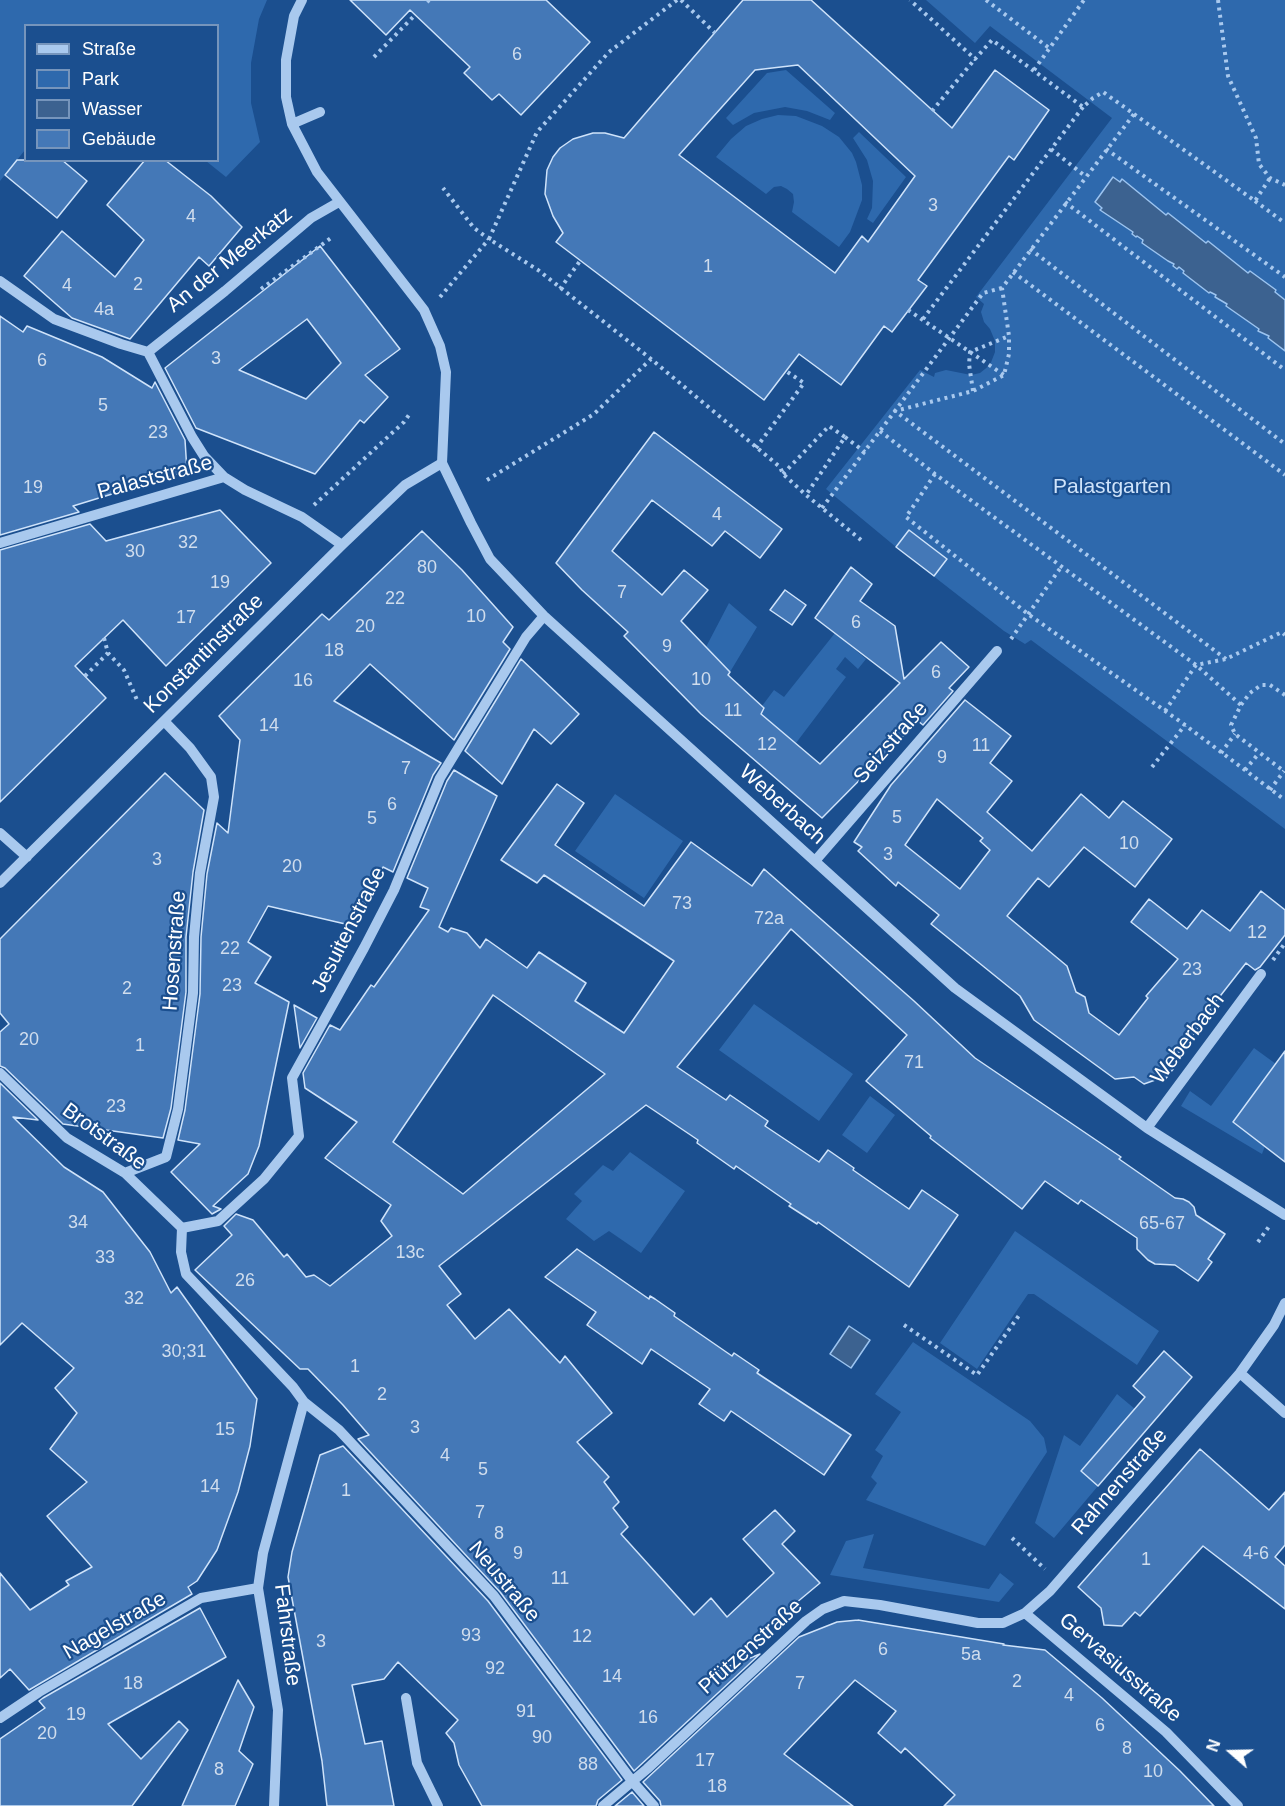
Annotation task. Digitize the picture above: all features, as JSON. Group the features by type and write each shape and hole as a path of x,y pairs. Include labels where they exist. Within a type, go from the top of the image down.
{"street":[{"path":"302,0 294,16 286,60 286,98 292,124 307,156 339,202 383,255 419,304 440,346 446,372 442,463"},
{"path":"292,124 320,112"},
{"name":"An der Meerkatz","path":"148,352 311,218 339,202"},
{"path":"0,281 54,318 148,352 192,437 204,456 224,477"},
{"name":"Konstantinstraße","path":"0,883 405,485 442,463"},
{"name":"Weberbach","path":"442,463 490,559 544,616 955,988 1147,1128 1285,1215"},
{"name":"Palaststraße","path":"0,543 224,477 245,490 302,517 342,545"},
{"name":"Jesuitenstraße","path":"182,1228 218,1221 264,1179 299,1136 292,1078 394,890 440,778 526,637 544,616"},
{"name":"Seizstraße","path":"815,861 997,651"},
{"name":"Hosenstraße","path":"125,1173 166,1157 178,1109 193,993 194,937 200,873 214,797 211,777 190,748 164,721"},
{"path":"0,833 27,857"},
{"name":"Weberbach","path":"1147,1128 1261,974"},
{"name":"Brotstraße","path":"0,1073 67,1138 125,1173 182,1228"},
{"path":"182,1228 181,1252 186,1274 293,1387 304,1402"},
{"name":"Rahnenstraße","path":"1025,1613 1059,1582 1240,1373 1274,1325 1285,1303"},
{"path":"1240,1373 1285,1413"},
{"name":"Fahrstraße","path":"274,1806 278,1710 258,1588 263,1553 304,1402"},
{"name":"Neustraße","path":"304,1402 339,1430 494,1596 632,1781 654,1806"},
{"name":"Nagelstraße","path":"0,1718 39,1692 201,1598 258,1588"},
{"name":"Pfützenstraße","path":"603,1806 806,1621 823,1609 844,1601 880,1605 978,1623 1003,1623 1025,1613"},
{"name":"Gervasiusstraße","path":"1025,1613 1106,1680 1172,1739 1238,1806"},
{"path":"406,1698 417,1763 438,1806"}],"path":[{"path":"440,297 489,239 537,132 609,52 679,0 715,33"},
{"path":"910,0 975,59"},
{"path":"986,0 1049,48"},
{"path":"1034,70 1084,0"},
{"path":"1218,0 1228,76 1256,138 1259,164 1270,178 1285,185"},
{"path":"374,57 415,15"},
{"path":"932,111 992,40 1083,108"},
{"path":"923,320 1083,108 1103,92 1285,223"},
{"path":"822,508 983,293 1002,288 1134,114"},
{"path":"1051,149 1085,176"},
{"path":"1106,149 1285,277"},
{"path":"1255,201 1270,178"},
{"path":"443,188 474,228 538,270 651,359 780,467 783,474 806,495 861,540"},
{"path":"1065,202 1285,370"},
{"path":"255,294 331,238"},
{"path":"1030,249 1285,444"},
{"path":"560,289 580,261"},
{"path":"1013,272 1285,475"},
{"path":"895,411 974,391 1004,375 1009,354 1009,336 1002,288"},
{"path":"908,310 1004,375"},
{"path":"970,352 1009,336"},
{"path":"970,352 969,364 974,391"},
{"path":"488,480 594,414 651,359"},
{"path":"756,448 804,383 786,371"},
{"path":"895,411 1226,659"},
{"path":"302,517 404,422 411,412"},
{"path":"783,474 829,426 865,452"},
{"path":"880,431 935,474 1196,665 1241,705"},
{"path":"806,495 845,437"},
{"path":"935,474 906,518 1028,614 1185,725 1285,800"},
{"path":"1013,637 1061,567"},
{"path":"1165,711 1196,665 1226,659 1284,632"},
{"path":"104,638 108,653 124,670 137,700"},
{"path":"85,676 108,653"},
{"path":"1270,789 1284,772 1235,734 1231,725 1250,693 1261,685 1270,684 1285,695"},
{"path":"1152,767 1185,725"},
{"path":"1221,753 1235,734"},
{"path":"1245,770 1259,753"},
{"path":"904,1325 977,1375 1020,1314"},
{"path":"1012,1539 1059,1582"}],"green space":[{"path":"0,0 267,0 259,19 251,63 251,103 260,142 226,177 207,162 219,162 219,24 24,24 24,151 0,181"},
{"name":"Palastgarten","path":"926,0 1285,0 1285,829 1031,640 1025,644 1004,631 826,489 920,370 934,377 935,373 946,370 971,375 980,373 990,365 995,352 995,341 981,312 984,304 976,297 1112,118 990,26 975,43"},
{"path":"786,70 835,113 830,120 807,111 785,107 754,113 733,125 726,118 767,73"},
{"path":"778,115 796,116 822,126 839,137 852,153 862,185 862,200 850,232 839,247 792,212 793,194 787,189 781,186 774,187 766,194 716,157 746,126"},
{"path":"859,132 906,177 873,223 867,219 872,208 873,181 867,160 853,138"},
{"path":"729,603 757,627 730,672 706,647"},
{"path":"835,633 866,659 858,669 845,657 836,669 846,677 796,743 761,714 764,708 762,706 774,690 784,697"},
{"path":"615,794 683,841 644,898 575,851"},
{"path":"754,1004 853,1074 819,1121 719,1050"},
{"path":"1254,1048 1276,1064 1233,1122 1265,1146 1262,1154 1181,1106 1190,1091 1211,1106"},
{"path":"870,1096 895,1115 867,1153 842,1135"},
{"path":"630,1152 685,1191 641,1253 609,1231 594,1241 566,1219 582,1201 574,1194 603,1165 613,1171"},
{"path":"1015,1231 1159,1331 1137,1365 1034,1294 1028,1294 977,1369 940,1343"},
{"path":"913,1342 1030,1421 1044,1438 1047,1452 985,1546 866,1500 877,1483 871,1477 883,1456 875,1450 901,1412 875,1394"},
{"path":"1117,1394 1135,1409 1081,1471 1098,1486 1054,1538 1035,1523 1064,1435 1080,1446"},
{"path":"874,1534 863,1568 989,1589 1000,1573 1014,1584 999,1602 830,1575 846,1541"}],"water":[{"path":"1113,177 1120,182 1122,179 1166,215 1168,213 1248,273 1250,271 1276,290 1275,292 1285,300 1285,351 1268,338 1269,336 1258,331 1259,329 1226,306 1227,304 1215,297 1216,295 1209,293 1183,273 1184,271 1179,267 1177,269 1173,266 1174,264 1142,243 1143,240 1132,234 1133,232 1100,210 1102,208 1095,202"},
{"path":"849,1326 870,1340 851,1368 830,1354"}],"building":[{"path":"350,0 546,0 590,42 521,115 499,94 492,100 464,73 470,67 410,10 386,35"},
{"path":"743,0 811,0 952,128 995,70 1049,110 1014,160 1009,156 918,280 927,286 892,332 884,326 841,385 799,354 764,400 556,242 563,233 553,216 545,194 547,170 553,157 560,148 573,139 593,133 605,133 624,138","holes":["798,65 915,176 868,242 862,236 835,273 679,155 755,70"]},
{"path":"17,160 64,162 87,181 57,218 5,175"},
{"path":"143,162 168,162 211,196 242,227 209,266 199,257 130,339 72,318 24,276 62,231 115,277 144,240 107,205"},
{"path":"320,246 400,349 365,375 388,397 364,423 360,420 315,474 196,428 165,368","holes":["307,319 341,363 306,399 239,370"]},
{"path":"0,316 23,332 27,326 102,357 152,388 155,382 185,440 187,471 73,506 79,512 0,535"},
{"path":"654,432 782,529 760,558 725,531 712,546 652,500 612,551 662,595 684,570 708,590 681,621 730,672 728,675 764,708 761,714 820,764 900,683 815,618 851,567 872,584 860,601 895,626 904,679 941,642 969,667 949,688 953,691 923,725 918,721 822,818 701,714 624,636 628,632 556,563"},
{"path":"220,510 271,563 166,666 123,620 75,666 106,698 0,802 0,550 90,524 106,541"},
{"path":"909,530 947,559 934,576 896,547"},
{"path":"422,531 462,570 513,627 503,642 510,649 454,740 370,664 334,701 441,763 433,775 393,872 383,867 354,926 268,906 248,942 271,957 255,983 289,1002 259,1146 248,1174 213,1206 221,1209 212,1214 171,1172 200,1144 178,1140 185,1110 200,994 201,937 207,874 217,823 228,833 240,740 219,716 322,614 329,620"},
{"path":"785,590 806,605 792,625 770,610"},
{"path":"521,659 579,714 551,744 534,729 502,784 465,751"},
{"path":"965,700 1011,736 990,763 1012,781 987,812 1032,851 1081,794 1109,818 1123,801 1172,839 1135,887 1084,847 1049,887 1038,878 1007,916 1067,966 1076,992 1085,997 1089,1013 1119,1035 1148,998 1146,996 1178,959 1131,922 1149,899 1187,929 1202,910 1230,931 1261,891 1285,910 1285,935 1260,967 1255,970 1246,963 1176,1056 1177,1064 1164,1081 1158,1079 1144,1084 1134,1077 1115,1079 1034,1020 1020,996 931,924 939,915 898,882 896,886 858,851 862,847 854,842 891,785","holes":["937,799 983,838 980,841 990,850 960,889 905,845"]},
{"path":"454,770 497,796 439,927 448,932 451,928 467,933 480,948 486,939 527,968 539,952 586,983 575,1001 624,1033 674,961 544,875 537,883 501,860 557,784 584,803 555,845 644,906 691,842 752,886 764,869 975,1058 1121,1157 1119,1159 1175,1198 1189,1202 1194,1207 1196,1215 1225,1234 1208,1259 1212,1262 1198,1281 1175,1265 1155,1264 1148,1260 1137,1249 1137,1238 1081,1200 1078,1204 1045,1181 1022,1209 930,1138 931,1136 866,1081 907,1035 791,929 677,1067 726,1100 730,1095 768,1121 765,1126 819,1162 828,1150 909,1209 922,1190 958,1215 909,1287 818,1222 817,1224 789,1206 791,1204 736,1166 734,1169 697,1143 698,1140 646,1105 439,1266 461,1294 447,1305 475,1339 509,1309 560,1363 565,1356 612,1413 577,1442 609,1477 604,1482 619,1502 613,1508 628,1527 621,1534 694,1615 711,1598 727,1617 774,1573 743,1539 775,1510 795,1531 782,1544 820,1583 712,1673 760,1654 634,1771 500,1592 358,1439 369,1435 343,1405 308,1369 300,1369 195,1270 232,1235 224,1226 236,1214 253,1220 284,1257 287,1254 306,1277 314,1275 330,1286 392,1236 381,1221 391,1205 325,1158 357,1122 305,1088 303,1073 330,1025 340,1030 371,985 374,987 429,910 420,907 428,888 407,878 447,781","holes":["493,995 605,1074 463,1194 393,1142"]},
{"path":"165,773 204,810 193,872 186,937 186,992 171,1108 163,1138 63,1124 5,1068 0,1066 0,1032 9,1024 0,1013 0,939"},
{"path":"294,1005 317,1018 300,1048"},
{"path":"1285,1051 1285,1162 1233,1122"},
{"path":"0,1083 38,1120 13,1117 64,1167 103,1192 150,1252 171,1293 177,1287 257,1399 250,1446 238,1492 217,1550 197,1581 188,1587 192,1594 29,1690 10,1669 0,1678 0,1573 30,1610 69,1585 66,1581 92,1567 47,1516 87,1482 50,1449 77,1413 55,1388 74,1368 22,1323 0,1345"},
{"path":"577,1249 649,1299 650,1296 655,1299 675,1313 674,1316 732,1356 734,1353 759,1370 757,1373 851,1435 824,1475 731,1411 724,1421 699,1404 710,1389 651,1349 642,1364 587,1325 596,1312 545,1277"},
{"path":"1164,1351 1192,1377 1098,1486 1081,1471 1145,1397 1133,1386"},
{"path":"343,1446 488,1601 622,1780 598,1800 596,1806 482,1806 459,1765 454,1743 446,1733 458,1720 398,1662 384,1679 352,1685 365,1744 382,1741 394,1806 327,1806 322,1761 288,1577 292,1552 320,1455"},
{"path":"1200,1449 1269,1510 1285,1492 1285,1545 1275,1557 1285,1566 1285,1609 1203,1546 1140,1616 1135,1612 1122,1626 1104,1625 1101,1608 1078,1587"},
{"path":"200,1608 226,1657 108,1724 141,1759 179,1721 188,1730 132,1806 0,1806 0,1739 45,1708 39,1701 43,1698"},
{"path":"858,1620 1045,1650 1102,1698 1214,1806 944,1806 955,1795 905,1748 901,1753 878,1733 896,1711 855,1680 784,1754 853,1806 661,1806 660,1801 643,1782 799,1637 837,1622"},
{"path":"238,1680 254,1707 239,1751 253,1764 235,1806 182,1806"},
{"path":"632,1792 644,1806 615,1806"}]}
